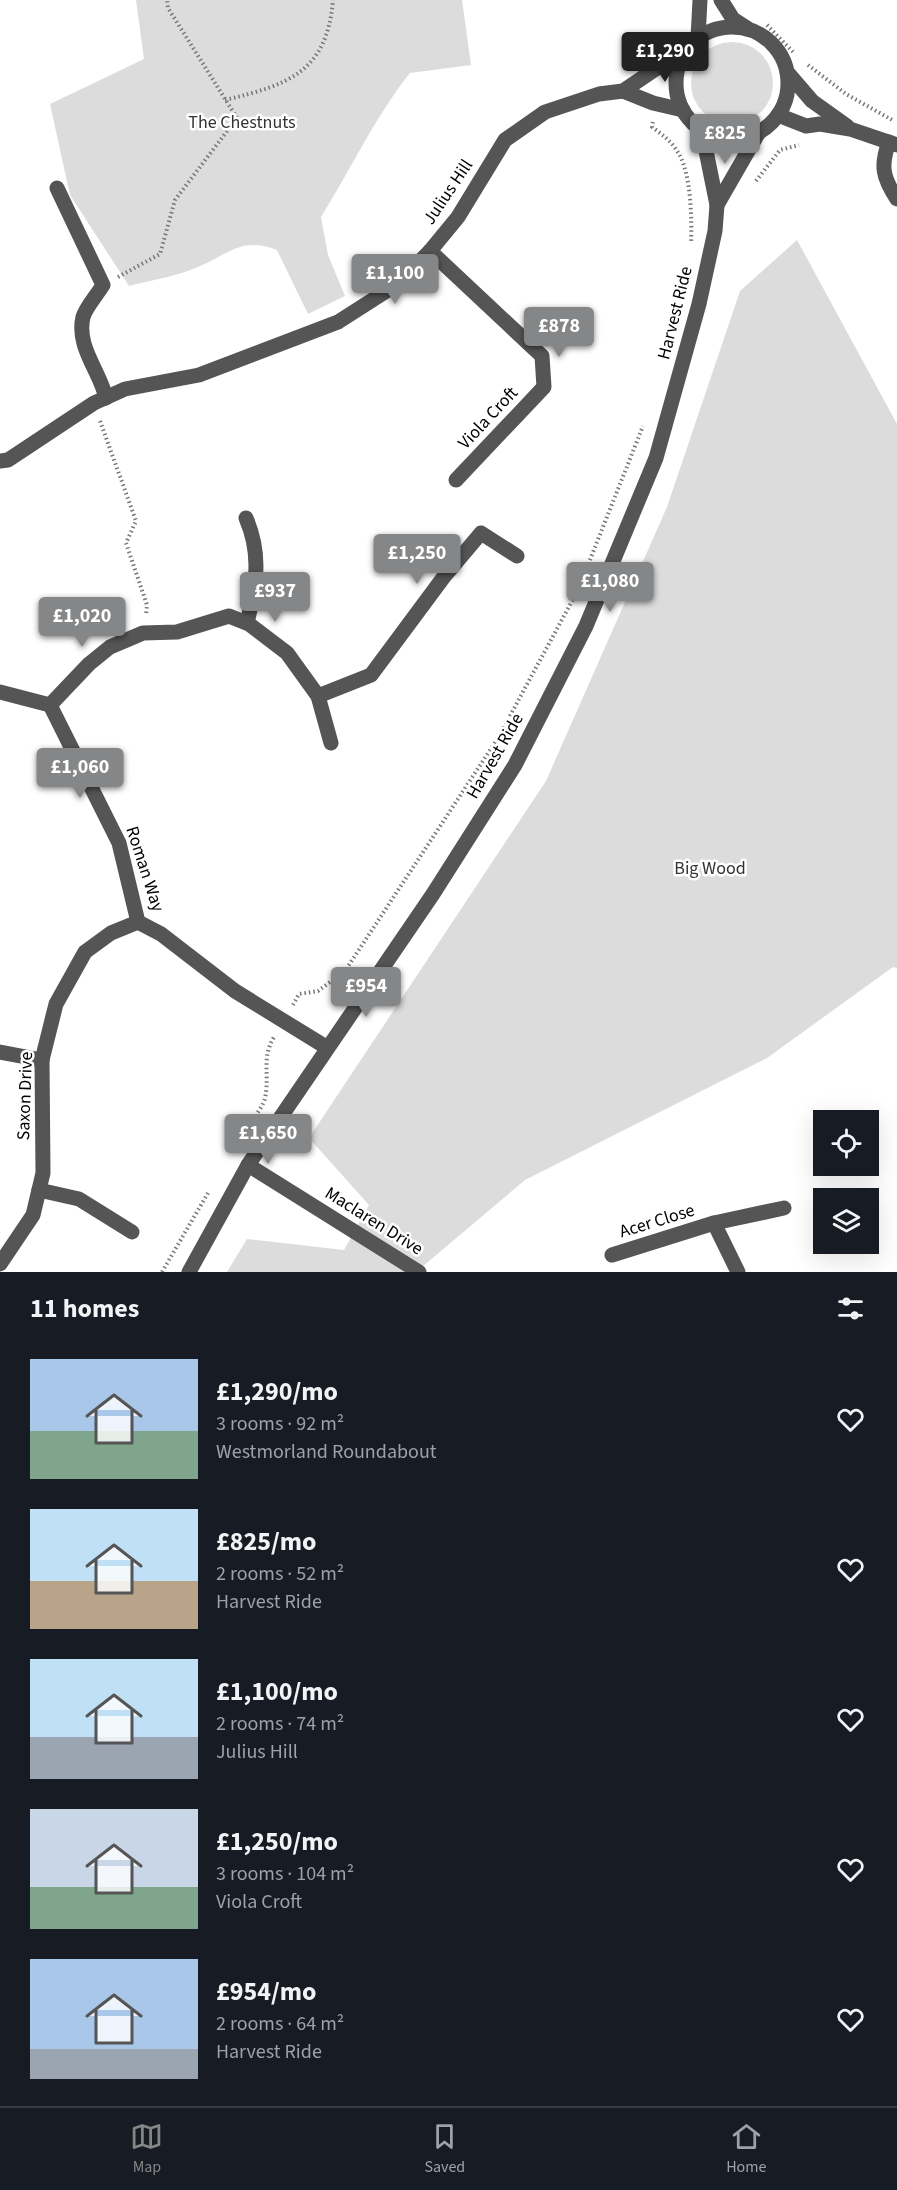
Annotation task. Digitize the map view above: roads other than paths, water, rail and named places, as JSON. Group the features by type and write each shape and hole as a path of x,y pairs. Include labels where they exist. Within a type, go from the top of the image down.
{"street":[{"path":"693,42 700,0"},
{"path":"721,0 733,19 762,35 774,45 787,72 812,101 850,129"},
{"path":"748,29 730,26 713,29 693,42 680,61 676,77 677,94 682,110 702,131 730,139 759,132 778,115 787,95 787,72"},
{"name":"Julius Hill","path":"623,91 693,42"},
{"name":"Julius Hill","path":"0,461 8,460 100,400 124,389 199,375 338,322 399,283 458,217 504,140 545,112 599,94 623,91 682,110"},
{"path":"778,115 806,126 820,124 850,129 893,143 883,159 883,175 897,199"},
{"name":"Harvest Ride","path":"189,1272 248,1166 326,1047 433,894 516,765 586,626 657,458 699,304 715,231 717,205 702,131"},
{"name":"Harvest Ride","path":"717,205 759,132"},
{"path":"57,188 103,285 83,317 84,346 103,385 100,400"},
{"name":"Viola Croft","path":"430,251 542,356 544,387 456,480"},
{"path":"246,518 254,537 258,565 247,623"},
{"path":"318,696 371,675 443,578 481,533 517,556"},
{"path":"0,692 50,705 89,664 110,647 143,633 177,632 229,616 247,623 287,653 318,696 331,743"},
{"name":"Roman Way","path":"50,705 118,843 138,922 160,934 235,991 326,1047"},
{"name":"Saxon Drive","path":"0,1264 33,1215 43,1173 42,1060 56,1004 85,952 111,933 138,922"},
{"path":"0,1052 42,1060"},
{"name":"Maclaren Drive","path":"248,1166 419,1272"},
{"path":"39,1190 80,1199 132,1232"},
{"name":"Acer Close","path":"612,1255 714,1223 784,1208"},
{"name":"Acer Close","path":"714,1223 738,1272"}],"park label":[{"name":"The Chestnuts","path":"242,122"},
{"name":"Big Wood","path":"710,868"}]}
